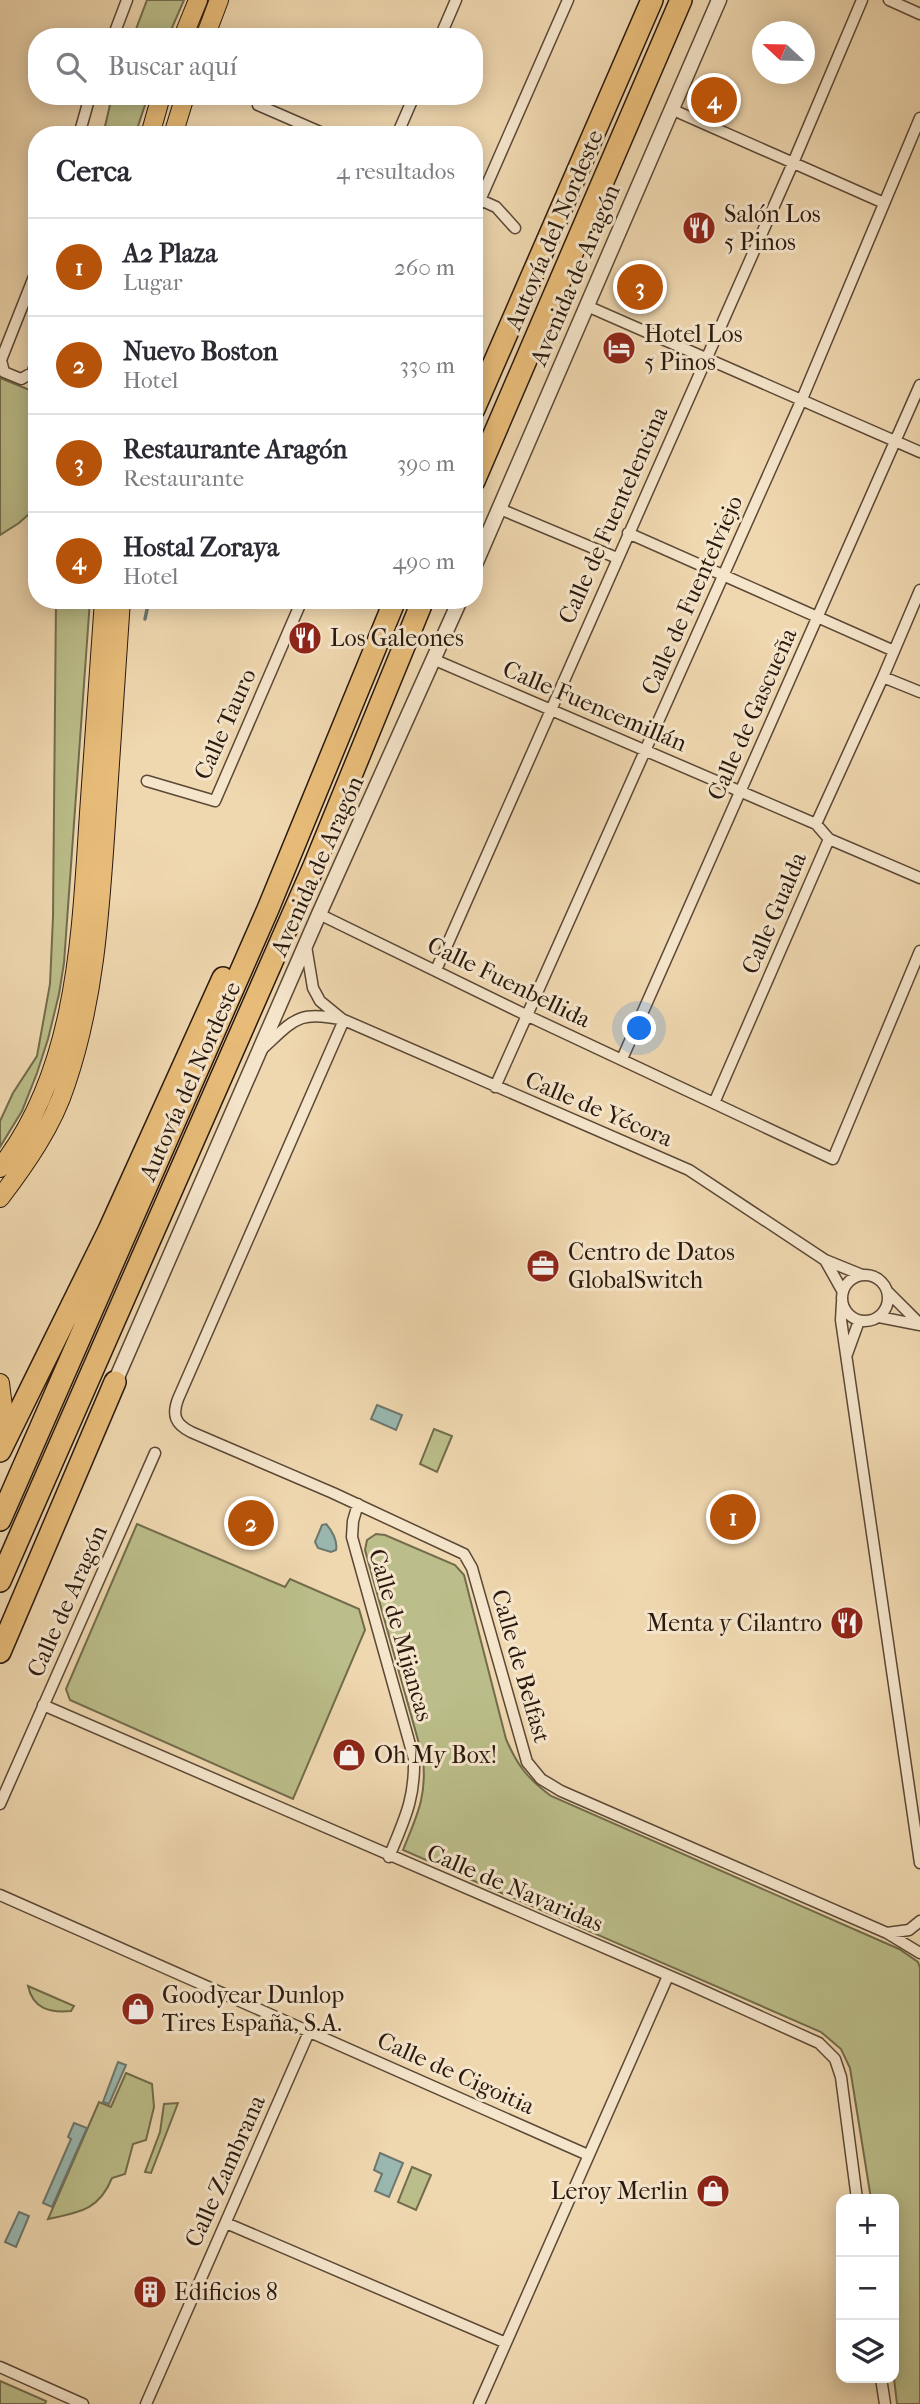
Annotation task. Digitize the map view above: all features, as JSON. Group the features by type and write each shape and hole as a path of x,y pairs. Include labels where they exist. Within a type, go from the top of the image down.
{"highway":[{"name":"Autovía del Nordeste","path":"483,388 652,0"},
{"name":"Autovía del Nordeste","path":"483,460 681,0"},
{"path":"32,1448 34,1422 49,1384 257,906 382,609"},
{"name":"Autovía del Nordeste","path":"0,1520 262,921 391,609"},
{"name":"Autovía del Nordeste","path":"0,1581 314,866 419,609"},
{"path":"0,1451 109,1230 257,906"},
{"path":"0,1637 72,1472 115,1382"},
{"path":"0,1652 115,1382"}],"main road":[{"path":"187,28 198,0"},
{"path":"208,28 219,0"},
{"path":"153,126 158,105"},
{"path":"176,126 182,105"},
{"path":"0,1168 29,1123 50,1078 65,1026 75,969 85,871 103,609"},
{"path":"0,1198 31,1154 55,1110 66,1086 85,1017 94,970 103,874 120,609"},
{"path":"0,1383 4,1407 0,1425"}],"street":[{"path":"116,28 127,0"},
{"path":"444,28 456,0"},
{"path":"483,186 569,0"},
{"name":"Avenida de Aragón","path":"483,547 719,0"},
{"name":"Calle de Fuentelencina","path":"436,970 793,163 862,0"},
{"path":"889,0 920,14"},
{"path":"82,126 87,105"},
{"path":"258,105 306,126"},
{"path":"401,126 410,105"},
{"path":"671,109 884,203"},
{"name":"Calle de Fuentelviejo","path":"495,1087 802,398 884,203 916,138 920,118"},
{"path":"483,202 496,207 515,228"},
{"path":"28,292 1,360 4,372 21,379 28,375"},
{"path":"587,306 920,452"},
{"name":"Calle de Gascueña","path":"622,1059 920,385"},
{"path":"500,509 617,558"},
{"path":"628,533 894,651"},
{"name":"Calle Gualda","path":"714,1102 829,839 816,824 920,590"},
{"name":"Calle Tauro","path":"147,781 215,801 298,609"},
{"name":"Avenida de Aragón","path":"115,1382 319,914 456,609"},
{"name":"Calle Fuencemillán","path":"435,660 816,824"},
{"path":"883,677 920,692"},
{"path":"829,839 920,878"},
{"name":"Calle Fuenbellida","path":"319,914 526,1015 833,1159 920,951"},
{"name":"Calle de Yécora","path":"306,945 309,973 320,1001 344,1020"},
{"name":"Calle de Yécora","path":"262,1049 293,1020 318,1015 344,1020 689,1170 825,1260 862,1275"},
{"name":"Calle de Belfast","path":"344,1020 174,1411 178,1422 191,1432 358,1504 464,1554 472,1568 527,1762 541,1779 561,1791 887,1933 920,1953"},
{"name":"Calle de Yécora","path":"825,1260 842,1297"},
{"path":"920,1325 879,1279 862,1275 846,1284 842,1297 841,1320 920,1863"},
{"path":"842,1297 845,1311 859,1321 869,1321 879,1317 886,1309 888,1292"},
{"path":"879,1317 920,1325"},
{"path":"846,1356 859,1321"},
{"name":"Calle de Aragón","path":"0,1804 155,1452"},
{"name":"Calle de Mijancas","path":"358,1504 352,1537 414,1759 415,1782 410,1808 389,1857"},
{"name":"Calle de Navaridas","path":"43,1705 819,2043 835,2059 841,2077 856,2194"},
{"name":"Calle de Cigoitia","path":"0,1895 588,2155"},
{"path":"887,1933 909,1930 920,1921"},
{"path":"479,2404 668,1976"},
{"name":"Calle Zambrana","path":"146,2404 309,2032"},
{"path":"226,2222 506,2343"},
{"path":"0,2367 83,2404"},
{"path":"882,2383 885,2404"}],"green space":[{"path":"147,0 184,0 172,28 136,28"},
{"path":"110,105 145,105 138,126 105,126"},
{"path":"0,378 28,389 28,515 0,535"},
{"path":"56,609 89,609 64,963 59,994 37,1073 22,1111 0,1147 0,1121 13,1093 37,1056 50,984"},
{"path":"434,1429 452,1436 437,1472 420,1464"},
{"path":"137,1524 285,1587 290,1579 359,1609 365,1630 293,1799 70,1700 66,1689"},
{"path":"376,1534 385,1535 455,1565 464,1575 506,1739 529,1777 551,1796 899,1949 918,1962 920,2404 897,2404 895,2383 899,2383 899,2194 870,2194 850,2068 841,2049 821,2032 403,1850 417,1816 422,1795 423,1758 365,1550 367,1540"},
{"path":"28,1986 74,2006 71,2011 44,2008 34,2000"},
{"path":"126,2073 152,2084 154,2107 146,2140 133,2144 125,2174 112,2178 107,2189 94,2203 79,2211 48,2219 99,2102 111,2107"},
{"path":"178,2103 151,2173 145,2172 160,2132 164,2104"},
{"path":"412,2167 431,2175 416,2210 398,2202"},
{"path":"0,2381 46,2401 45,2404 0,2404"}],"water":[{"path":"377,1405 402,1415 396,1430 371,1419"},
{"path":"326,1524 336,1543 336,1550 331,1552 318,1548 315,1542 322,1525"},
{"path":"118,2062 126,2065 109,2104 103,2102"},
{"path":"74,2123 87,2128 52,2207 43,2203 71,2139 68,2137"},
{"path":"380,2153 403,2163 389,2197 375,2191 382,2174 374,2170"},
{"path":"19,2212 29,2216 16,2247 5,2242"}],"waterway":[{"path":"145,619 147,609"}],"place":[{"name":"Hostal Zoraya","path":"714,100"},
{"name":"Salón Los 5 Pinos","path":"699,228"},
{"name":"Restaurante Aragón","path":"640,287"},
{"name":"Hotel Los 5 Pinos","path":"619,348"},
{"name":"Los Galeones","path":"305,638"},
{"name":"Centro de Datos GlobalSwitch","path":"543,1266"},
{"name":"A2 Plaza","path":"733,1517"},
{"name":"Nuevo Boston","path":"251,1523"},
{"name":"Menta y Cilantro","path":"847,1623"},
{"name":"Oh My Box!","path":"349,1755"},
{"name":"Goodyear Dunlop Tires España, S.A.","path":"138,2009"},
{"name":"Leroy Merlin","path":"713,2191"},
{"name":"Edificios 8","path":"150,2292"}]}
